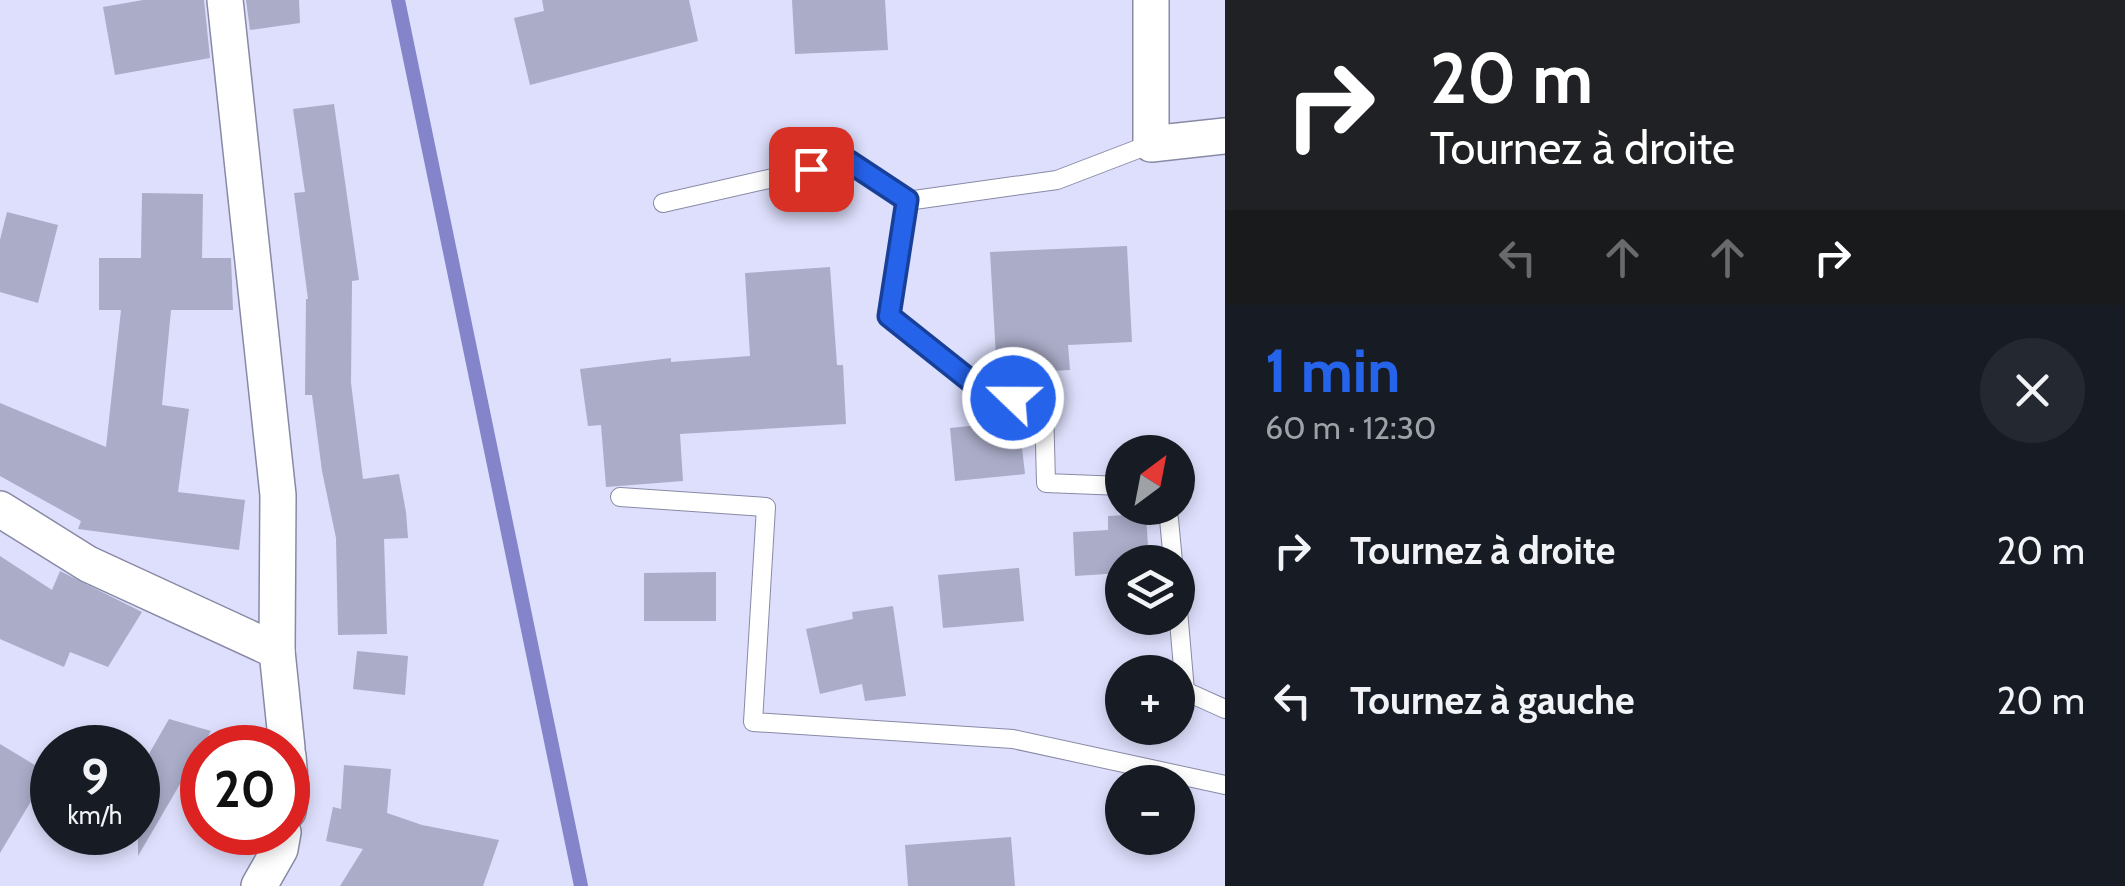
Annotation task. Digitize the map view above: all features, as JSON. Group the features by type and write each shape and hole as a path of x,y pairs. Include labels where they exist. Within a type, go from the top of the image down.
{"street":[{"path":"225,0 278,495 277,651 285,725"},
{"path":"1150,0 1150,144 1225,136"},
{"path":"0,509 88,564 277,651"},
{"path":"259,886 277,855"}],"lane":[{"path":"664,203 848,161 907,200 1057,180 1150,144"},
{"path":"907,200 889,316 982,390 1044,405 1046,483 1105,485"},
{"path":"620,497 766,507 752,722 1013,739 1225,785"},
{"path":"1180,635 1185,691 1225,709"}],"building":[{"path":"143,0 204,0 210,58 115,75 103,7"},
{"path":"246,0 299,0 300,23 250,30"},
{"path":"542,0 689,0 698,41 530,85 514,18 544,11"},
{"path":"792,0 885,0 888,50 795,54"},
{"path":"334,104 359,280 352,281 351,383 363,479 399,474 406,512 408,538 384,539 387,634 338,635 336,538 312,395 305,395 308,299 294,193 305,192 293,109"},
{"path":"142,193 203,194 202,258 231,258 233,310 171,310 162,405 189,409 178,492 245,500 239,550 78,529 81,521 0,476 0,403 106,447 121,310 99,310 99,258 141,258"},
{"path":"7,212 58,225 38,303 0,292 0,240"},
{"path":"1127,246 1132,342 1068,345 1070,370 997,374 990,252"},
{"path":"830,267 846,424 680,434 683,481 606,487 601,425 588,426 580,369 671,358 671,362 750,356 745,273"},
{"path":"1019,421 1025,474 955,481 950,428"},
{"path":"1108,525 1147,525 1148,545 1105,545 1105,574 1075,576 1073,532 1108,530"},
{"path":"0,556 52,590 60,571 142,612 108,667 70,652 64,667 0,639"},
{"path":"1019,568 1024,621 943,628 938,575"},
{"path":"716,572 716,621 644,621 644,573"},
{"path":"893,606 906,696 865,701 862,684 820,694 806,629 853,619 852,612"},
{"path":"357,651 408,656 405,695 353,689"},
{"path":"169,719 190,725 180,725 180,784 160,818 160,735"},
{"path":"0,744 30,762 30,803 0,853"},
{"path":"344,765 391,769 387,813 422,825 499,840 483,886 340,886 363,849 326,841 333,807 341,809"},
{"path":"1011,837 1015,886 908,886 905,845"}],"waterway":[{"path":"398,0 581,886"}],"route":[{"path":"811,169 848,161 907,200 889,316 982,390 1013,398"}]}
